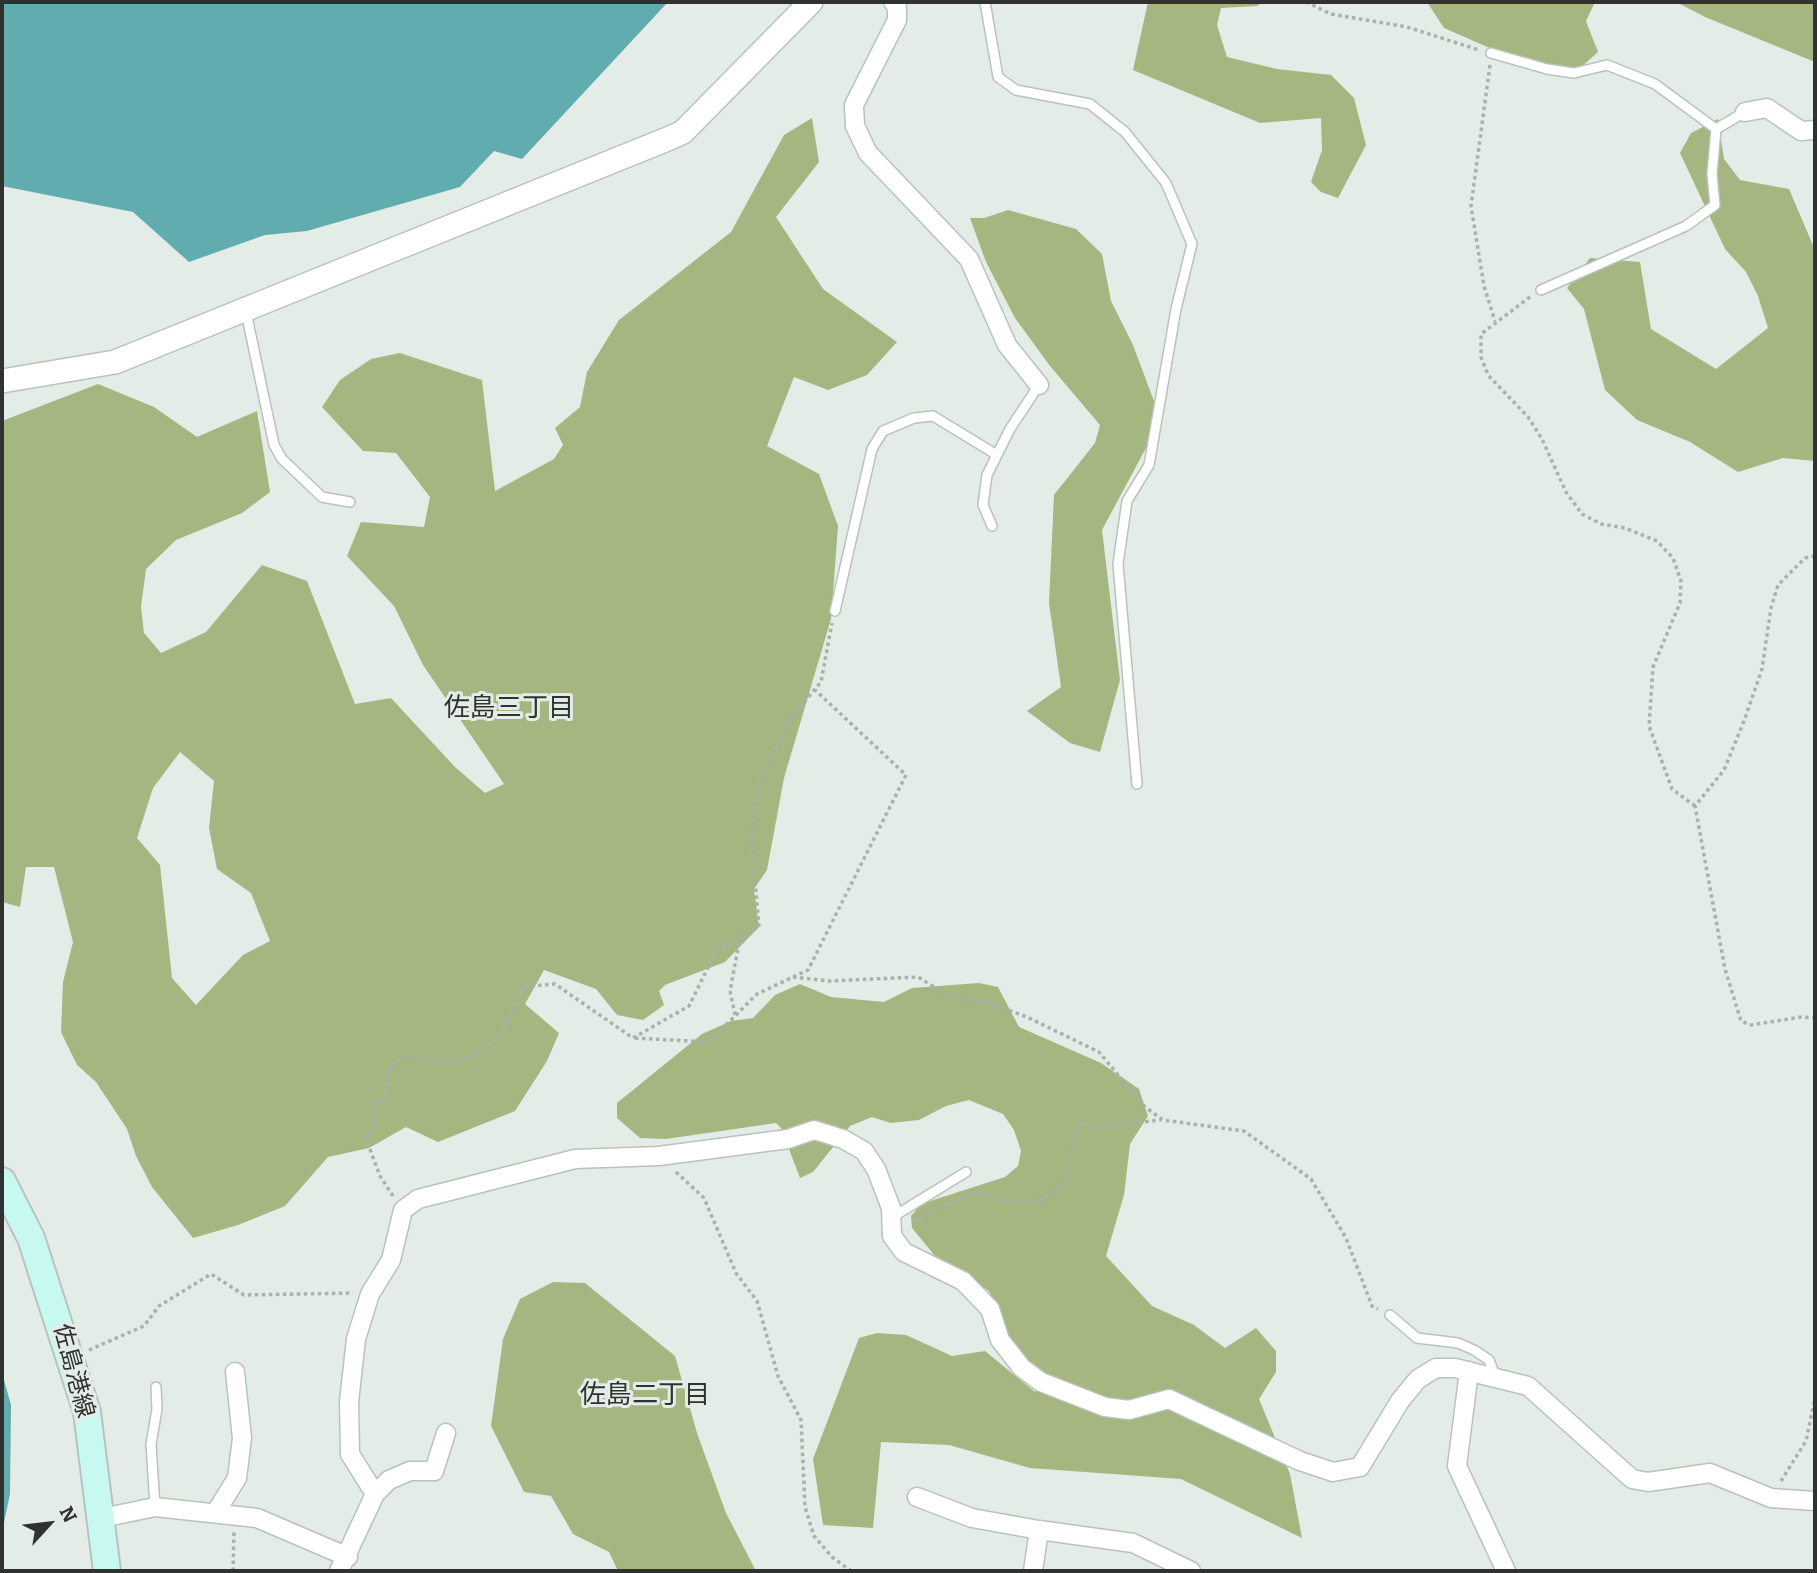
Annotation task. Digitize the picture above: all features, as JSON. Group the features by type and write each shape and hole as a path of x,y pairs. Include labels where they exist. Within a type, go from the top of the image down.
{"main road":[{"name":"佐島港線","path":"2,1181 31,1238 87,1412 107,1571"}],"street":[{"path":"2,381 115,362 683,132 811,2"},
{"path":"893,2 897,7 897,20 854,105 855,126 868,153 969,259 1007,345 1039,385"},
{"path":"1745,112 1767,108 1801,131 1815,130"},
{"path":"375,1494 350,1454 349,1402 356,1339 370,1294 391,1260 403,1210 418,1199 575,1159 659,1156 788,1139 814,1130 843,1139 864,1151 876,1169 891,1208 892,1236 904,1252 962,1282 990,1309 1000,1340 1014,1359 1041,1382 1105,1407 1129,1410 1169,1399 1300,1461 1333,1472 1360,1467 1400,1401 1418,1379 1436,1368 1469,1371 1528,1386 1541,1395 1613,1465 1632,1479 1648,1482 1710,1473 1771,1497 1815,1501"},
{"path":"1469,1371 1457,1466 1506,1571"},
{"path":"216,1512 237,1478 242,1438 235,1372"},
{"path":"102,1518 155,1507 257,1518 344,1564 375,1494 389,1480 410,1471 435,1471 446,1433"},
{"path":"917,1497 972,1518 1133,1543 1191,1571"},
{"path":"1033,1571 1039,1530"}],"lane":[{"path":"985,2 998,77 1016,90 1090,104 1125,132 1166,183 1192,244 1176,309 1149,465 1127,501 1118,564 1138,785"},
{"path":"1491,53 1547,69 1574,73 1607,65 1655,84 1716,129"},
{"path":"1716,129 1745,112"},
{"path":"1541,290 1686,226 1715,205 1712,174 1716,129"},
{"path":"245,310 274,445 282,459 322,497 350,502"},
{"path":"992,526 983,505 987,475 1039,385"},
{"path":"835,611 872,449 883,431 914,418 933,416 997,455"},
{"path":"891,1218 966,1172"},
{"path":"1390,1315 1417,1338 1458,1343 1474,1350 1489,1360 1496,1378"},
{"path":"155,1507 151,1444 157,1409 156,1387"}],"path":[{"path":"1306,2 1331,14 1406,27 1491,53 1471,206 1484,286 1495,321"},
{"path":"1541,290 1495,321 1481,334 1481,357 1488,375 1528,417 1542,439 1566,492 1582,514 1601,524 1625,528 1657,541 1672,558 1681,581 1679,603 1653,667 1649,726 1672,789 1695,806 1725,969 1741,1021 1751,1024 1815,1018"},
{"path":"1695,806 1724,770 1744,721 1762,669 1771,608 1779,585 1805,558 1815,556"},
{"path":"633,1038 689,1006 716,951 759,927 751,833 759,782 789,720 821,682 835,611"},
{"path":"403,1210 380,1176 365,1136 375,1129 373,1102 385,1101 389,1069 405,1056 450,1063 472,1056 503,1032 523,987 555,984 633,1038 709,1042 757,994 808,971 906,775 815,690"},
{"path":"735,1016 730,990 740,938"},
{"path":"793,977 829,981 918,977 953,998 989,1003 1027,1017 1099,1052 1145,1107 1163,1120"},
{"path":"891,1218 918,1220 976,1192 1009,1203 1042,1200 1065,1182 1079,1122 1097,1127 1163,1120 1244,1131 1311,1179 1346,1238 1372,1306 1390,1315"},
{"path":"659,1156 704,1199 731,1265 757,1301 778,1376 801,1420 805,1507 814,1536 832,1557 851,1571"},
{"path":"71,1357 144,1326 159,1306 211,1274 244,1295 326,1292 370,1294"},
{"path":"1771,1497 1806,1441 1815,1398"},
{"path":"233,1571 234,1515"}],"green space":[{"path":"1148,2 1263,2 1257,6 1221,8 1217,25 1227,57 1277,69 1331,75 1354,98 1366,145 1338,198 1321,192 1311,182 1322,150 1321,118 1260,123 1133,70"},
{"path":"1427,2 1595,2 1586,21 1598,52 1572,75 1547,73 1444,28"},
{"path":"1676,2 1815,2 1815,62 1705,17"},
{"path":"812,118 819,162 776,217 823,289 897,342 867,375 828,390 794,377 767,446 819,474 838,526 831,619 784,778 767,870 754,889 759,927 725,962 665,985 659,991 664,1005 643,1020 617,1015 596,989 544,970 525,1004 559,1033 547,1061 515,1111 438,1142 406,1127 369,1148 328,1157 285,1206 238,1225 193,1238 152,1187 136,1156 127,1129 96,1082 77,1065 61,1032 63,982 73,942 54,867 26,867 20,907 2,902 2,421 98,384 154,407 197,437 257,411 270,492 242,513 176,540 146,569 141,607 144,633 161,653 206,632 262,565 307,581 355,704 391,698 455,767 485,793 504,784 423,665 394,606 347,556 361,522 424,527 430,497 396,453 363,451 322,407 340,380 371,359 400,353 482,380 495,491 554,459 563,445 555,428 580,407 587,372 619,320 731,232 784,135","holes":["180,752 214,781 209,828 217,869 251,893 270,941 243,955 196,1005 172,978 160,865 137,838 153,788"]},
{"path":"1718,119 1724,159 1740,180 1789,189 1815,250 1815,461 1783,458 1738,472 1690,442 1637,420 1605,390 1584,309 1567,288 1590,258 1640,262 1651,329 1716,369 1768,328 1758,296 1746,272 1725,249 1680,153 1691,133"},
{"path":"1008,210 1076,229 1102,254 1111,301 1133,345 1161,420 1102,530 1120,680 1100,752 1070,743 1027,711 1061,687 1049,603 1054,495 1095,443 1100,425 1050,366 1015,318 986,262 970,218 984,218"},
{"path":"979,983 998,987 1019,1027 1101,1063 1139,1089 1148,1116 1130,1144 1124,1195 1106,1256 1152,1306 1194,1325 1225,1348 1256,1328 1276,1351 1276,1372 1259,1399 1290,1474 1302,1538 1181,1479 1030,1468 949,1445 881,1442 873,1528 823,1525 813,1459 859,1338 877,1333 906,1335 952,1356 985,1351 1035,1392 1038,1381 1006,1335 989,1291 935,1256 912,1228 911,1216 921,1204 1005,1177 1018,1166 1021,1151 1014,1130 1003,1114 969,1100 946,1106 919,1120 891,1123 872,1117 850,1126 813,1172 800,1178 781,1128 776,1123 666,1139 640,1138 617,1118 617,1103 702,1034 731,1021 753,1018 775,995 800,984 831,997 884,1002 912,988"},
{"path":"553,1282 585,1283 675,1356 698,1436 726,1513 756,1571 618,1571 609,1552 573,1534 551,1496 524,1492 491,1426 503,1339 520,1299"}],"water":[{"path":"2,2 668,2 522,159 494,151 460,187 307,231 265,235 189,262 133,212 2,186"},
{"path":"2,1373 11,1405 10,1494 2,1532"}],"district":[{"name":"佐島三丁目","path":"509,709"},
{"name":"佐島二丁目","path":"645,1396"}]}
